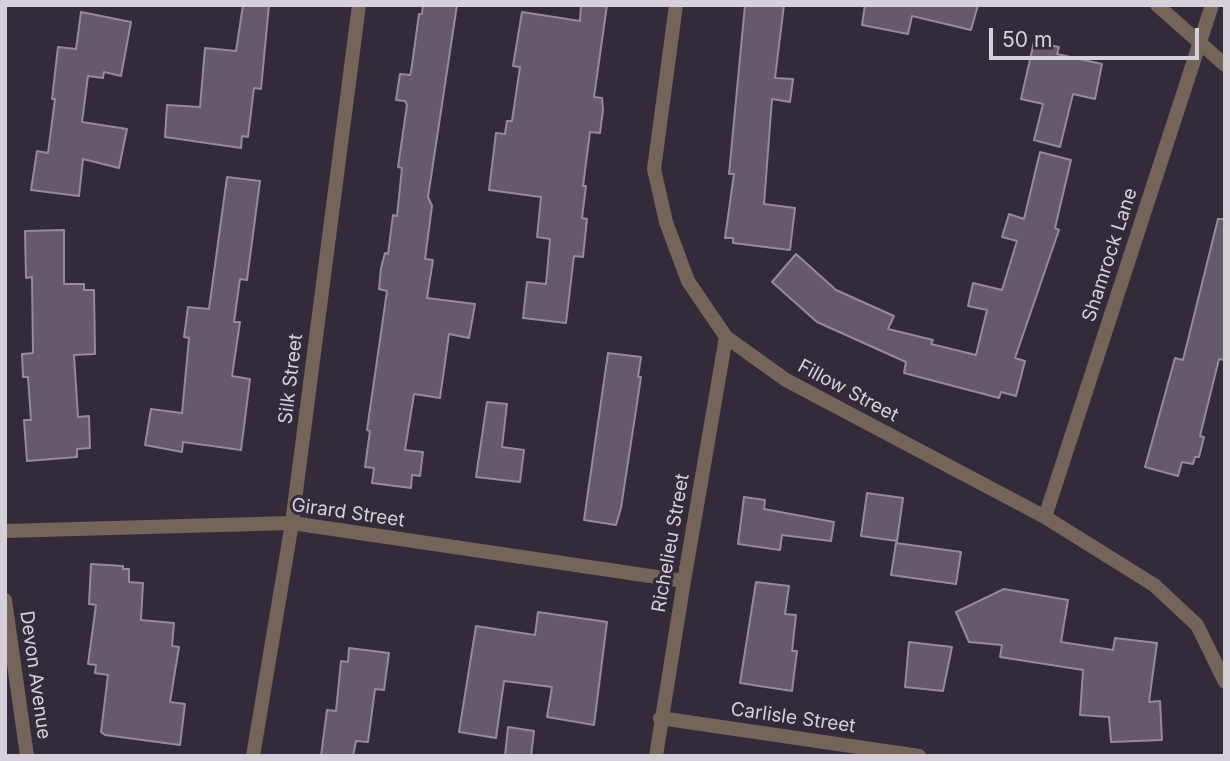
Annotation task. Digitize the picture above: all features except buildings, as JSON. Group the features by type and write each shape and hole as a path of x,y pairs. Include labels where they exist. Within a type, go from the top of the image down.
{"street":[{"name":"Silk Street","path":"253,756 292,523 359,5"},
{"name":"Fillow Street","path":"676,5 653,169 666,222 688,281 726,337 786,380 1045,517 1154,585 1197,625 1225,682"},
{"path":"1157,5 1225,65"},
{"name":"Shamrock Lane","path":"1045,517 1212,5"},
{"name":"Richelieu Street","path":"656,756 660,718 726,337"},
{"name":"Girard Street","path":"5,531 292,523 684,581"},
{"name":"Devon Avenue","path":"5,600 27,756"},
{"name":"Carlisle Street","path":"660,718 919,756"}]}
